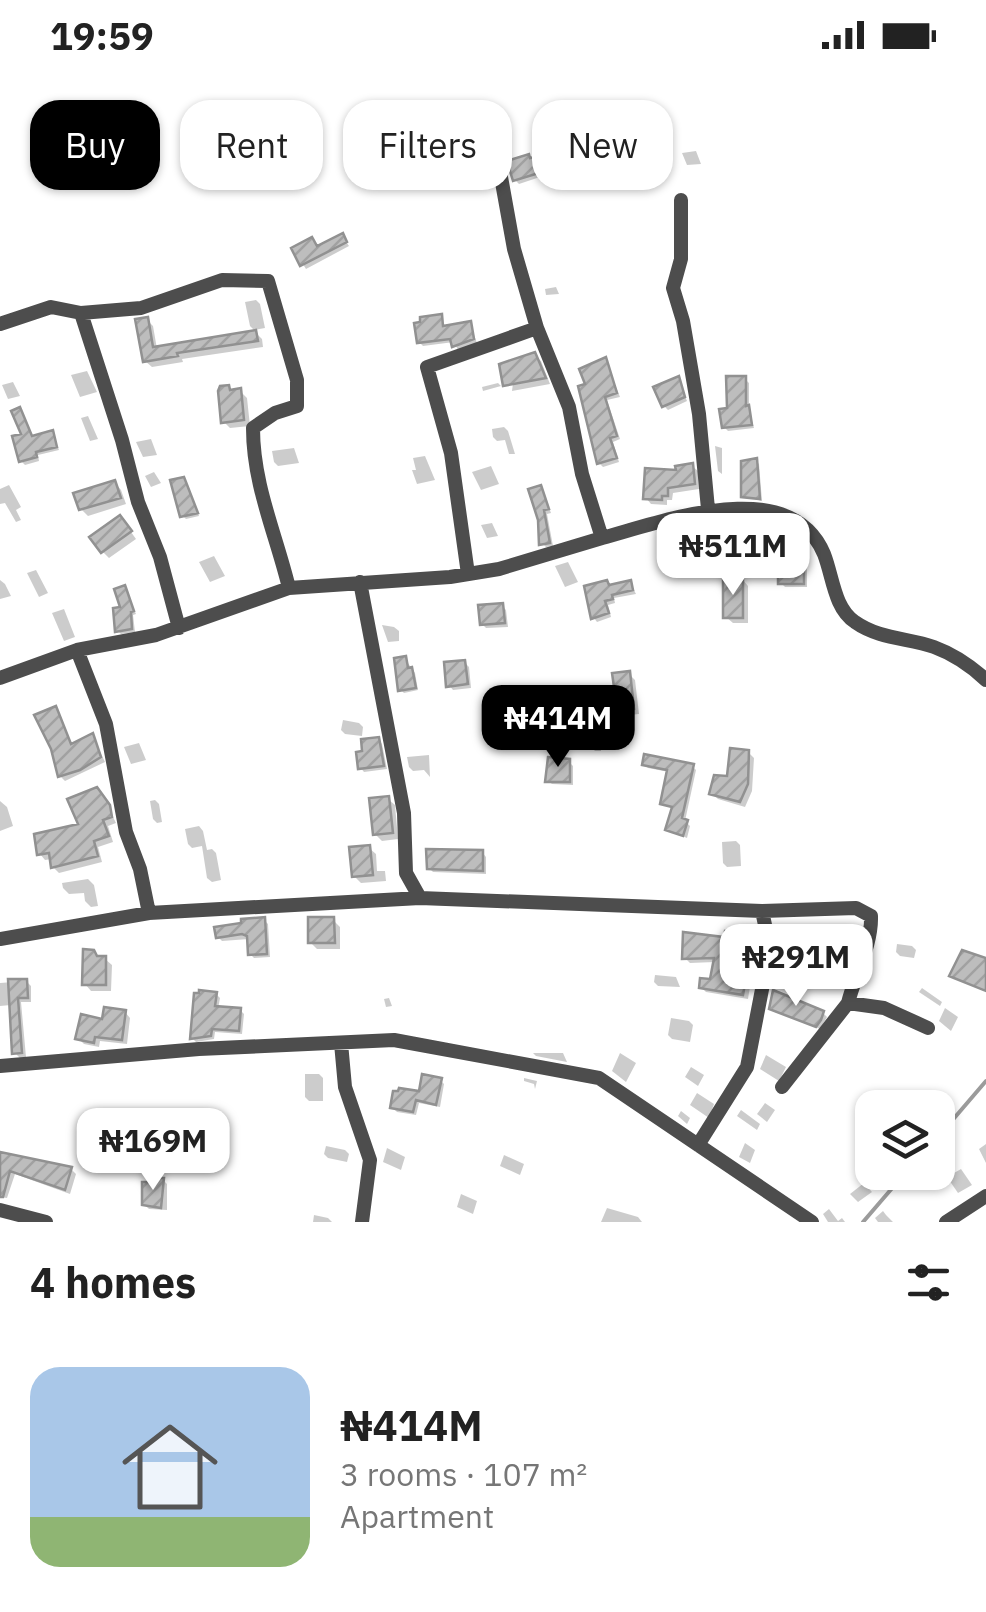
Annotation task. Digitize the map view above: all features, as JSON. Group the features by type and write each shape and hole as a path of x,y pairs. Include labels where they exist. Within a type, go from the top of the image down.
{"street":[{"path":"503,190 514,248 537,328 569,407 582,474 602,538"},
{"path":"681,200 681,259 674,288 699,414 708,510"},
{"path":"0,324 50,307 81,313 141,308 222,280 268,281 297,380 297,406 275,413 253,428 253,450 261,500 289,588"},
{"path":"81,313 138,502 160,557 178,628"},
{"path":"468,574 451,453 427,367 537,328"},
{"path":"0,678 77,650 156,636 289,588 468,574 708,510 778,511 790,518 815,538 824,553 842,611 856,624 895,640 934,648 986,680"},
{"path":"360,582 404,814 406,873 420,898"},
{"path":"77,650 106,724 126,832 140,869 149,913"},
{"path":"0,939 149,913 420,898 762,911 856,908 871,916 871,933 848,1003 782,1087"},
{"path":"698,1144 747,1067 770,948 762,911"},
{"path":"848,1003 884,1008 928,1028"},
{"path":"0,1066 199,1049 394,1040 600,1078 812,1222"},
{"path":"341,1042 345,1086 370,1160 362,1222"},
{"path":"946,1222 986,1196"},
{"path":"0,1210 46,1222"}],"building":[{"path":"529,154 532,175 513,181 512,159"},
{"path":"343,233 347,242 300,266 291,248 312,237 317,246"},
{"path":"442,314 443,326 471,321 474,339 452,347 450,339 417,343 414,323 420,322 420,317"},
{"path":"148,317 153,347 256,330 258,341 143,362 135,319"},
{"path":"535,352 546,378 503,386 499,364"},
{"path":"606,357 617,393 605,397 617,436 610,438 617,458 597,464 578,386 585,384 579,369"},
{"path":"679,376 685,397 662,407 653,387"},
{"path":"726,376 746,376 746,406 749,405 752,425 722,428 719,409 727,408"},
{"path":"229,385 230,390 241,388 244,420 221,423 218,391 220,386"},
{"path":"20,407 32,436 53,430 57,447 36,452 37,457 19,462 12,436 21,434 11,411"},
{"path":"757,458 760,499 741,497 741,461"},
{"path":"693,463 695,484 668,488 668,496 662,496 662,500 643,499 645,468 676,470 675,466"},
{"path":"184,477 198,513 180,517 170,480"},
{"path":"115,480 121,498 79,510 73,493"},
{"path":"541,485 549,509 544,510 550,543 539,545 538,520 528,489"},
{"path":"120,515 132,531 101,553 89,537"},
{"path":"778,560 804,560 804,584 778,584"},
{"path":"723,577 743,577 743,618 723,618"},
{"path":"607,580 609,585 631,580 633,590 612,595 613,599 605,601 609,613 591,619 584,586"},
{"path":"125,585 134,611 132,629 115,632 113,608 120,607 114,589"},
{"path":"503,603 505,623 480,625 478,605"},
{"path":"406,656 416,688 398,691 394,658"},
{"path":"465,660 468,684 446,687 444,662"},
{"path":"630,671 634,709 606,712 607,719 587,721 584,698 615,694 612,673"},
{"path":"56,706 71,744 93,733 101,757 58,777 51,749 34,715"},
{"path":"379,737 384,766 358,769 356,752 362,751 361,739"},
{"path":"730,748 749,750 748,784 740,802 709,794 714,775 727,776"},
{"path":"644,754 694,764 682,818 688,820 683,836 665,830 672,807 660,804 667,770 642,765"},
{"path":"548,757 570,759 570,782 545,782"},
{"path":"97,787 110,805 112,817 103,820 109,836 94,841 98,856 51,868 49,853 37,855 34,834 78,824 67,799"},
{"path":"389,796 393,833 373,835 369,798"},
{"path":"370,845 373,875 352,877 349,847"},
{"path":"426,849 483,850 483,871 427,869"},
{"path":"265,917 267,954 248,955 247,936 242,934 216,938 214,927"},
{"path":"308,917 334,917 335,943 308,943"},
{"path":"725,931 735,933 731,970 747,973 743,995 699,988 700,978 710,979 714,958 682,959 683,932 724,937"},
{"path":"83,949 106,956 106,985 82,985"},
{"path":"962,950 986,958 986,991 949,976"},
{"path":"8,979 27,979 28,998 18,998 22,1053 12,1054"},
{"path":"773,990 824,1011 816,1027 769,1009"},
{"path":"217,992 215,1006 241,1008 239,1031 212,1029 211,1036 190,1039 194,993"},
{"path":"104,1007 126,1010 122,1040 95,1037 94,1043 75,1039 81,1014 102,1019"},
{"path":"422,1074 442,1078 436,1105 416,1100 413,1112 390,1108 393,1091 419,1091"},
{"path":"0,1152 72,1167 65,1190 10,1171 0,1197"},
{"path":"149,1178 164,1178 161,1208 142,1205 142,1182 149,1182"}],"waterway":[{"path":"955,1117 986,1081"},
{"path":"863,1222 891,1190"}]}
